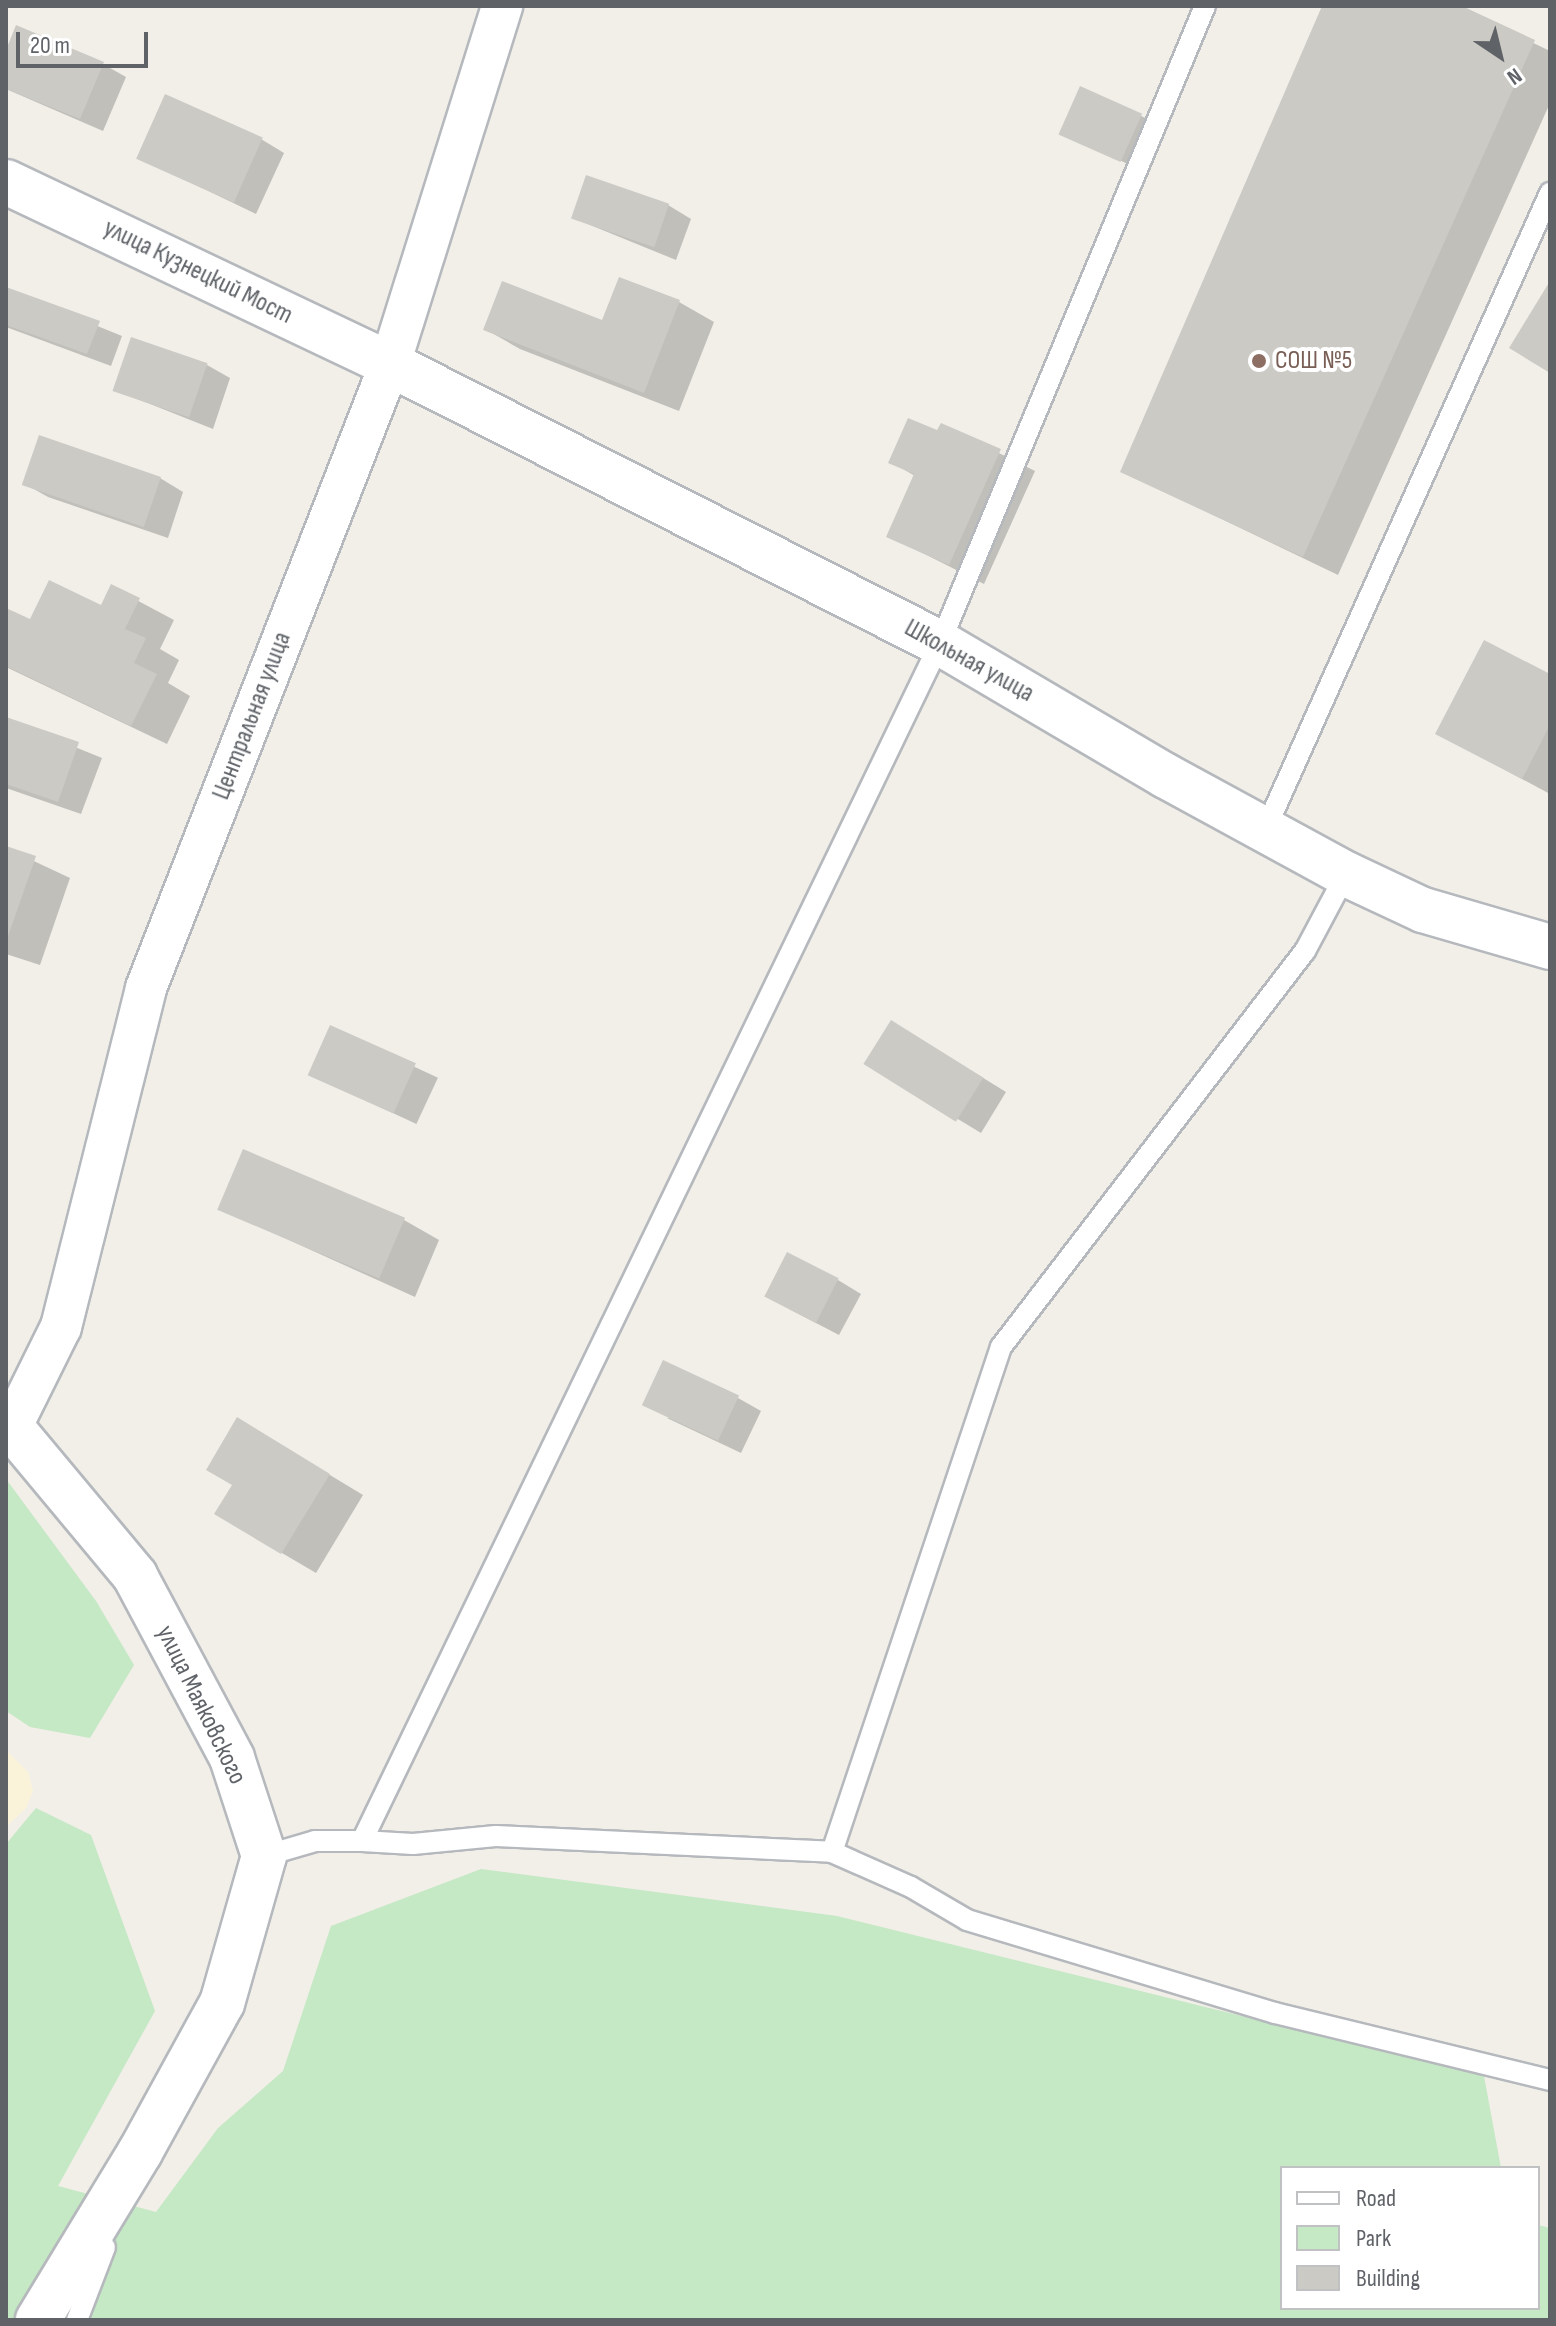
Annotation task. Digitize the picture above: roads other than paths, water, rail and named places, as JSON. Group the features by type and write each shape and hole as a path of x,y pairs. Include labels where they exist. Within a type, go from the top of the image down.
{"street":[{"name":"Центральная улица","path":"9,1424 61,1327 146,988 390,364 502,6"},
{"name":"улица Кузнецкий Мост","path":"6,182 390,364"},
{"name":"Школьная улица","path":"390,364 940,643 1166,776 1346,874 1423,910 1550,947"},
{"name":"улица Маяковского","path":"9,1424 135,1576 232,1758 264,1856"},
{"path":"38,2320 140,2152 222,2003 264,1856"}],"lane":[{"path":"362,1841 940,643 1205,6"},
{"path":"1266,828 1550,193"},
{"path":"832,1852 1001,1347 1305,951 1346,874"},
{"path":"264,1856 315,1841 413,1844 496,1836 832,1852 911,1887 967,1920 1275,2013 1550,2080"},
{"path":"77,2320 105,2247"}],"place":[{"name":"СОШ №5","path":"1259,361"}]}
